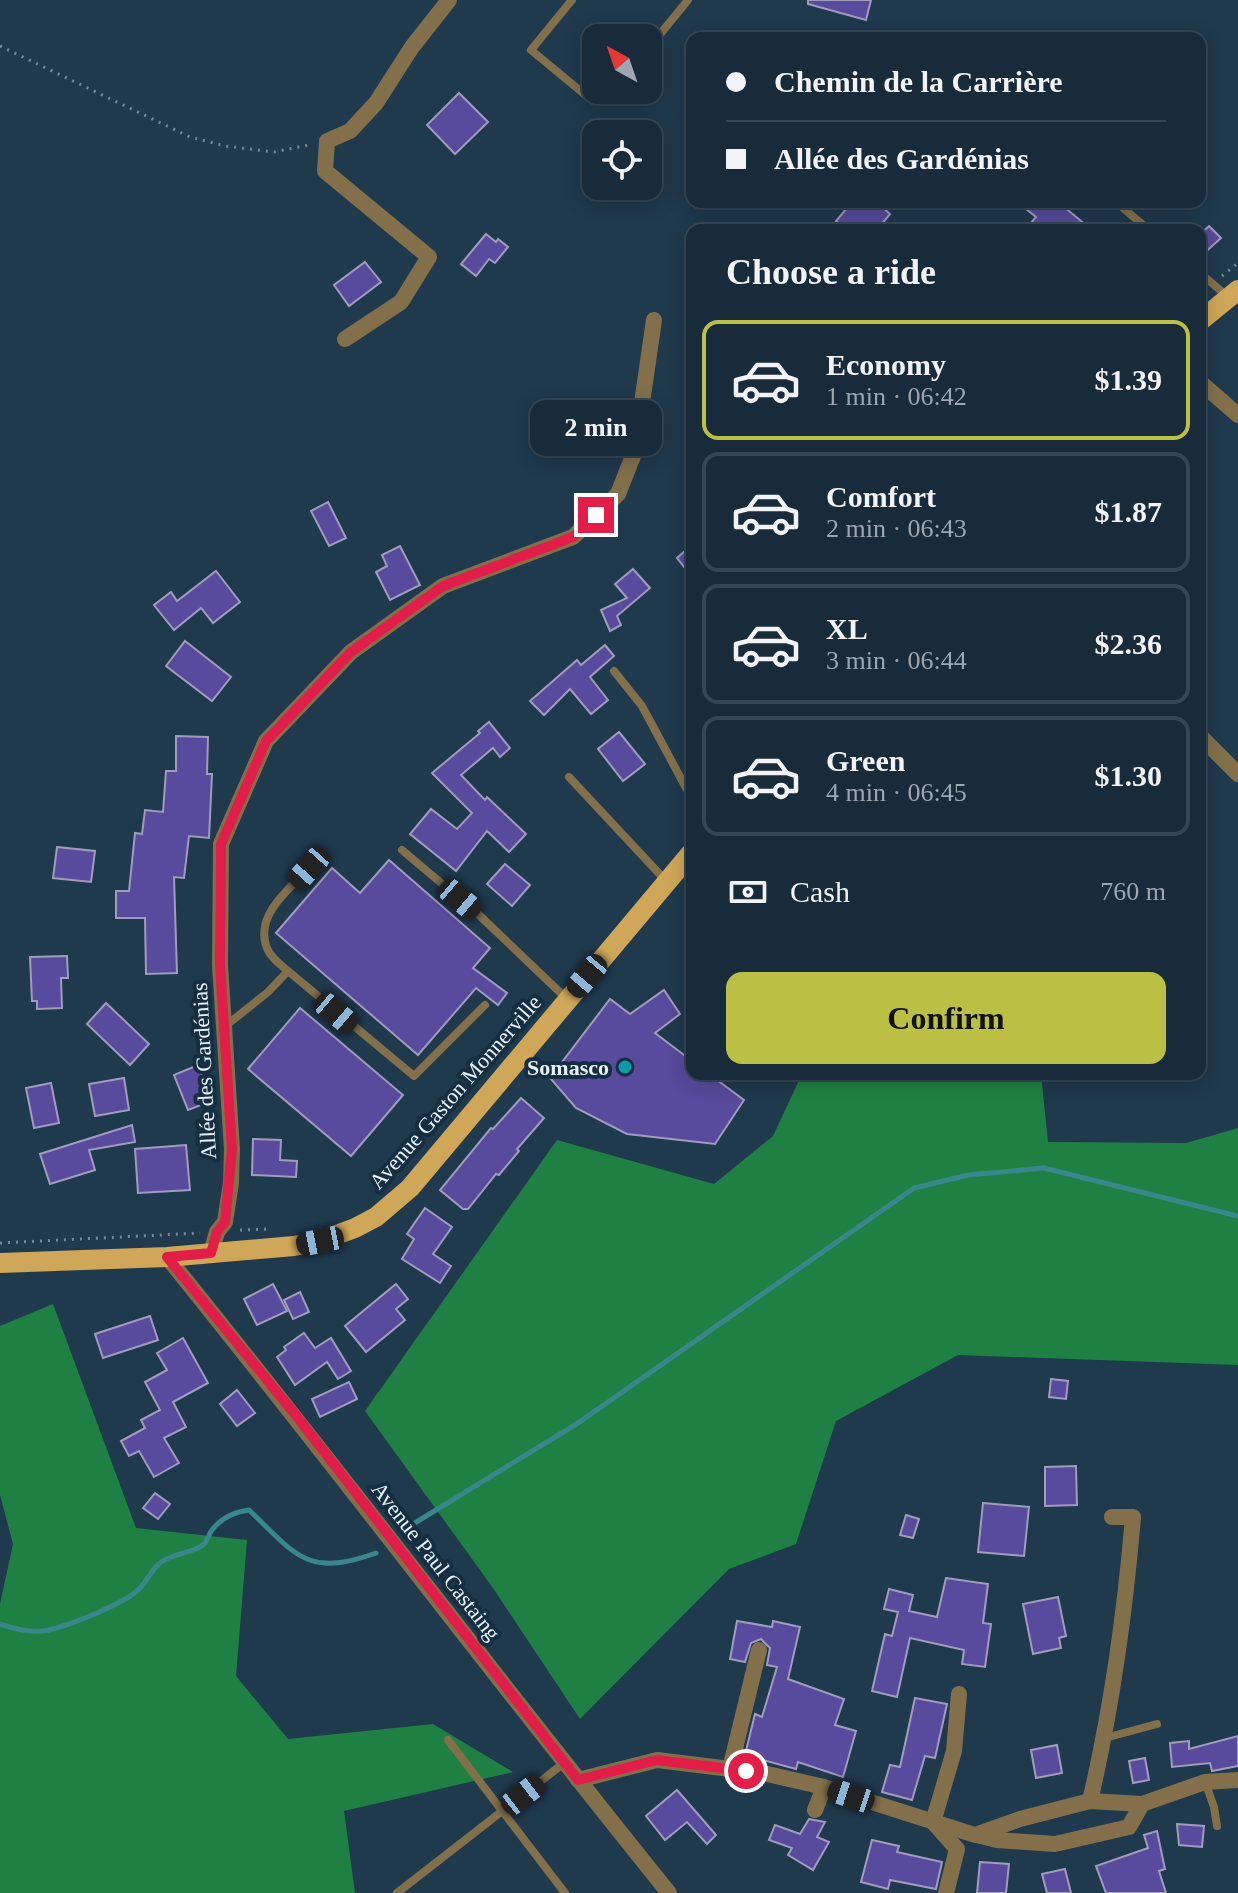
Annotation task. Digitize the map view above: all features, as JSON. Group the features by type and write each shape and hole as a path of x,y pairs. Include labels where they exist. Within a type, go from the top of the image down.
{"main road":[{"path":"1206,316 1233,294"},
{"name":"Avenue Gaston Monnerville","path":"0,1263 167,1257 294,1246 320,1241 376,1217 410,1188 686,859"}],"street":[{"path":"345,339 401,302 429,257 325,171 327,141 350,131 376,103 412,47 449,0"},
{"name":"Allée des Gardénias","path":"211,1253 217,1232 225,1222 232,1149 220,965 221,844 266,741 351,652 443,586 573,537 618,494 635,451 654,320"},
{"path":"1206,387 1238,415"},
{"path":"1206,742 1238,774"},
{"name":"Avenue Paul Castaing","path":"167,1257 307,1430 564,1763 669,1893"},
{"path":"1090,1801 1105,1738 1128,1583 1133,1517 1112,1517"},
{"path":"730,1769 759,1650"},
{"path":"933,1822 954,1751 959,1694"},
{"path":"578,1780 657,1760 763,1773 824,1787 975,1835 997,1840 1055,1844 1129,1827 1142,1804"},
{"path":"975,1835 1020,1819 1090,1801 1142,1804 1205,1782 1238,1780"},
{"path":"815,1810 824,1787"},
{"path":"933,1822 957,1849 946,1893"}],"lane":[{"path":"572,0 531,50 582,92"},
{"path":"662,32 688,0"},
{"path":"1123,208 1142,224"},
{"path":"1206,277 1233,294"},
{"path":"614,671 642,706 686,788"},
{"path":"569,777 667,882"},
{"path":"402,850 479,915 568,1000"},
{"path":"309,868 270,912 263,927 267,951 414,1076 485,1005"},
{"path":"223,1028 268,992 288,971"},
{"path":"1105,1738 1157,1724"},
{"path":"448,1740 565,1893"},
{"path":"397,1893 564,1763"},
{"path":"1205,1782 1217,1826"}],"path":[{"path":"0,46 190,137 225,146 274,152 327,141"},
{"path":"0,1243 276,1228"}],"green space":[{"path":"799,1080 1042,1080 1048,1142 1186,1143 1238,1128 1238,1365 958,1355 836,1421 796,1544 729,1569 580,1719 493,1588 365,1411 557,1140 714,1184 773,1136"},
{"path":"53,1304 136,1528 247,1540 236,1676 288,1739 433,1724 513,1772 344,1811 355,1893 0,1893 0,1604 13,1544 0,1495 0,1326"}],"building":[{"path":"808,0 871,0 866,20 808,4"},
{"path":"459,93 488,122 455,154 427,125"},
{"path":"847,208 884,208 890,214 882,224 840,224 836,221"},
{"path":"1025,208 1065,208 1085,224 1030,224 1036,217"},
{"path":"1209,226 1221,238 1206,252 1206,229"},
{"path":"486,234 508,247 495,263 489,259 476,276 461,264"},
{"path":"365,262 381,282 349,306 334,285"},
{"path":"328,502 346,538 329,546 311,511"},
{"path":"400,546 420,585 390,600 376,572 387,566 382,555"},
{"path":"686,550 686,569 677,558"},
{"path":"633,569 650,588 617,616 621,625 610,631 601,610 627,598 615,584"},
{"path":"216,571 240,602 213,623 201,608 174,630 154,605 171,592 177,601"},
{"path":"185,641 231,677 212,701 166,666"},
{"path":"605,645 614,656 590,677 608,700 591,714 570,689 544,715 530,701 577,660 581,665"},
{"path":"489,722 510,748 500,757 493,748 461,775 526,834 509,852 487,831 456,871 410,834 431,809 457,829 472,813 432,773"},
{"path":"619,732 645,764 623,781 598,749"},
{"path":"176,736 208,737 207,774 212,774 209,838 189,836 184,878 174,877 177,973 146,974 145,918 116,918 116,891 129,891 135,833 142,834 145,810 163,812 166,771 176,771"},
{"path":"57,847 95,851 91,882 53,878"},
{"path":"389,860 490,948 473,968 507,993 498,1005 476,988 418,1055 276,933 332,868 360,893"},
{"path":"505,864 530,885 512,906 487,884"},
{"path":"67,956 68,978 61,978 62,1008 37,1009 37,1001 32,1001 30,957"},
{"name":"Somasco","path":"664,990 680,1014 655,1033 686,1056 686,1080 717,1080 744,1100 715,1144 627,1134 576,1108 550,1078 610,999 630,1014"},
{"path":"106,1003 149,1044 130,1065 87,1024"},
{"path":"300,1008 403,1095 351,1156 248,1069"},
{"path":"198,1065 212,1101 188,1110 174,1075"},
{"path":"124,1078 129,1110 95,1116 89,1084"},
{"path":"51,1083 59,1123 34,1128 26,1088"},
{"path":"521,1098 544,1118 499,1175 496,1174 468,1209 463,1209 440,1190 491,1128"},
{"path":"132,1125 135,1142 89,1150 95,1170 50,1184 40,1154"},
{"path":"253,1139 281,1140 280,1160 297,1161 296,1177 252,1175"},
{"path":"186,1145 190,1190 138,1193 135,1149"},
{"path":"425,1208 452,1227 433,1254 451,1266 440,1283 402,1259 414,1239 407,1234"},
{"path":"273,1284 287,1311 257,1325 244,1299"},
{"path":"396,1284 408,1299 396,1309 405,1320 366,1352 345,1326"},
{"path":"300,1292 309,1312 293,1319 284,1300"},
{"path":"150,1316 158,1340 103,1358 95,1334"},
{"path":"304,1333 315,1348 331,1338 351,1371 338,1379 327,1362 295,1385 277,1357 286,1350 284,1347"},
{"path":"183,1338 208,1383 173,1402 186,1427 164,1438 179,1463 154,1477 139,1451 129,1456 121,1441 145,1428 141,1420 160,1410 145,1382 167,1370 157,1353"},
{"path":"1051,1379 1068,1381 1066,1399 1049,1397"},
{"path":"349,1382 357,1399 320,1417 312,1399"},
{"path":"237,1390 255,1413 237,1426 220,1404"},
{"path":"1076,1466 1077,1505 1045,1506 1045,1467"},
{"path":"155,1493 170,1504 158,1519 143,1508"},
{"path":"983,1503 1029,1507 1024,1556 978,1552"},
{"path":"906,1515 919,1519 913,1538 900,1535"},
{"path":"946,1578 988,1584 983,1623 991,1624 985,1667 962,1664 964,1650 910,1638 897,1697 872,1691 885,1634 892,1636 898,1612 884,1609 889,1589 913,1595 909,1611 937,1617"},
{"path":"1058,1597 1066,1636 1059,1638 1061,1648 1033,1654 1023,1604"},
{"path":"737,1621 772,1627 773,1621 800,1627 788,1679 844,1699 835,1725 856,1731 843,1777 798,1762 796,1769 745,1755 755,1714 762,1717 777,1667 767,1665 770,1648 761,1639 751,1643 745,1662 730,1659"},
{"path":"915,1698 947,1704 935,1758 925,1756 912,1800 882,1792 890,1765 900,1767"},
{"path":"1238,1736 1238,1766 1212,1771 1210,1763 1172,1767 1170,1743 1189,1741 1189,1749"},
{"path":"1057,1745 1062,1773 1036,1778 1031,1750"},
{"path":"1145,1758 1149,1780 1133,1783 1129,1761"},
{"path":"677,1790 716,1835 707,1844 687,1822 665,1840 646,1816"},
{"path":"809,1819 825,1822 817,1837 829,1842 813,1870 788,1855 792,1848 769,1840 775,1825 800,1834"},
{"path":"1177,1824 1204,1826 1202,1847 1179,1845"},
{"path":"1157,1831 1165,1869 1159,1871 1166,1893 1106,1893 1096,1866 1148,1848 1144,1835"},
{"path":"872,1840 899,1846 897,1852 942,1862 936,1889 890,1880 888,1889 861,1882"},
{"path":"980,1862 1009,1864 1006,1893 977,1893"},
{"path":"1065,1869 1071,1893 1047,1893 1042,1874"}],"waterway":[{"path":"410,1526 578,1423 914,1188 968,1175 1044,1168 1238,1216"},
{"path":"0,1624 43,1631 70,1624 109,1607 139,1589 159,1564 199,1547 220,1522 249,1510 304,1558 334,1563 376,1553"}],"place":[{"name":"Somasco","path":"625,1067"}],"route":[{"path":"596,515 573,537 443,586 351,652 266,741 221,844 220,965 232,1149 225,1222 217,1232 211,1253 167,1257 298,1418 578,1780 657,1760 746,1771"}]}
